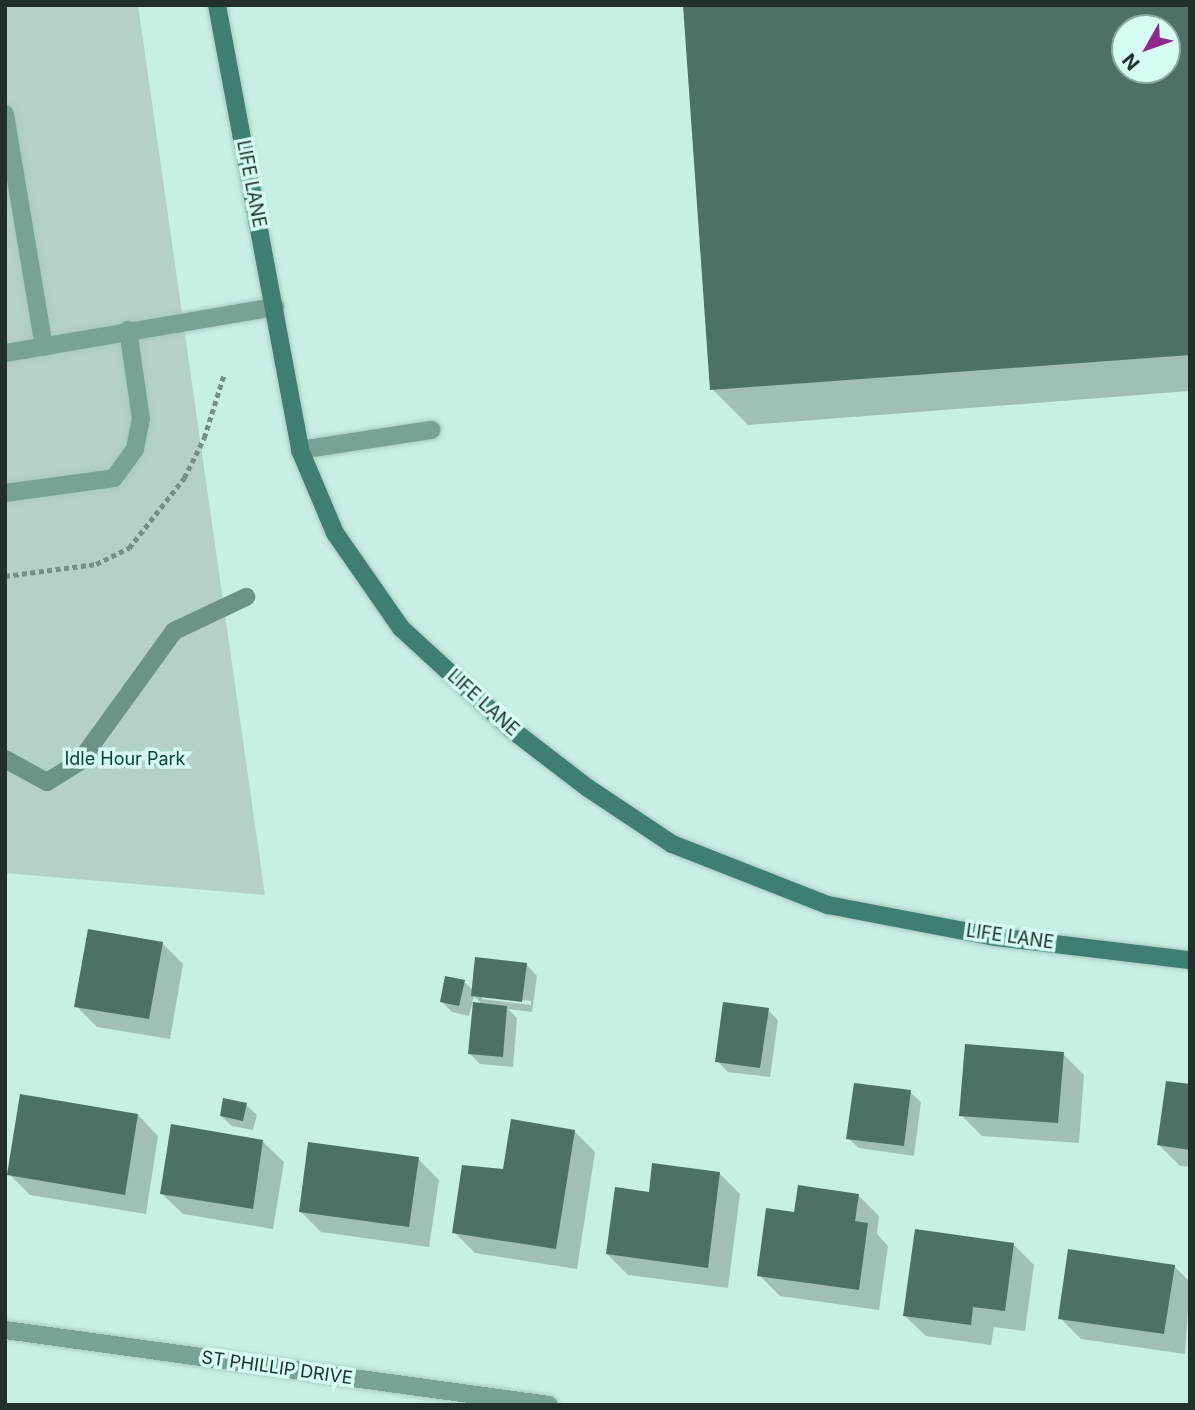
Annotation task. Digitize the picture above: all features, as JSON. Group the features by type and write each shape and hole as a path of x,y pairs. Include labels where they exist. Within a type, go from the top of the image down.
{"street":[{"name":"LIFE LANE","path":"217,5 300,450 335,533 401,628 503,723 588,788 672,844 828,905 996,937 1190,960"},
{"path":"5,114 10,180 44,347"},
{"path":"5,353 275,307"},
{"path":"5,493 114,478 135,449 141,419 128,330"},
{"path":"300,450 431,430"},
{"name":"ST PHILLIP DRIVE","path":"5,1330 549,1405"}],"green space":[{"name":"Idle Hour Park","path":"5,5 138,5 265,895 5,873"}],"building":[{"path":"683,5 1190,5 1190,355 710,390"},
{"path":"88,929 163,942 149,1019 74,1007"},
{"path":"475,957 527,963 522,1002 471,996"},
{"path":"445,976 465,980 459,1006 440,1002"},
{"path":"473,1002 507,1006 503,1057 468,1054"},
{"path":"723,1002 769,1008 760,1068 715,1062"},
{"path":"965,1044 1064,1052 1058,1123 959,1116"},
{"path":"1166,1081 1190,1084 1190,1150 1157,1145"},
{"path":"854,1083 911,1090 904,1146 846,1139"},
{"path":"20,1094 138,1114 125,1195 7,1175"},
{"path":"223,1098 247,1103 243,1121 220,1116"},
{"path":"511,1119 575,1130 556,1249 452,1233 462,1165 503,1169"},
{"path":"171,1124 263,1140 253,1209 160,1194"},
{"path":"308,1142 419,1157 409,1227 299,1212"},
{"path":"652,1163 720,1172 708,1268 606,1254 615,1187 649,1192"},
{"path":"798,1185 859,1194 855,1221 868,1223 859,1290 757,1276 766,1208 794,1212"},
{"path":"915,1229 1014,1243 1005,1311 973,1307 971,1325 903,1316"},
{"path":"1068,1249 1175,1265 1164,1334 1058,1319"}],"waterway":[{"path":"5,759 47,782 80,761 174,631 246,597"}]}
